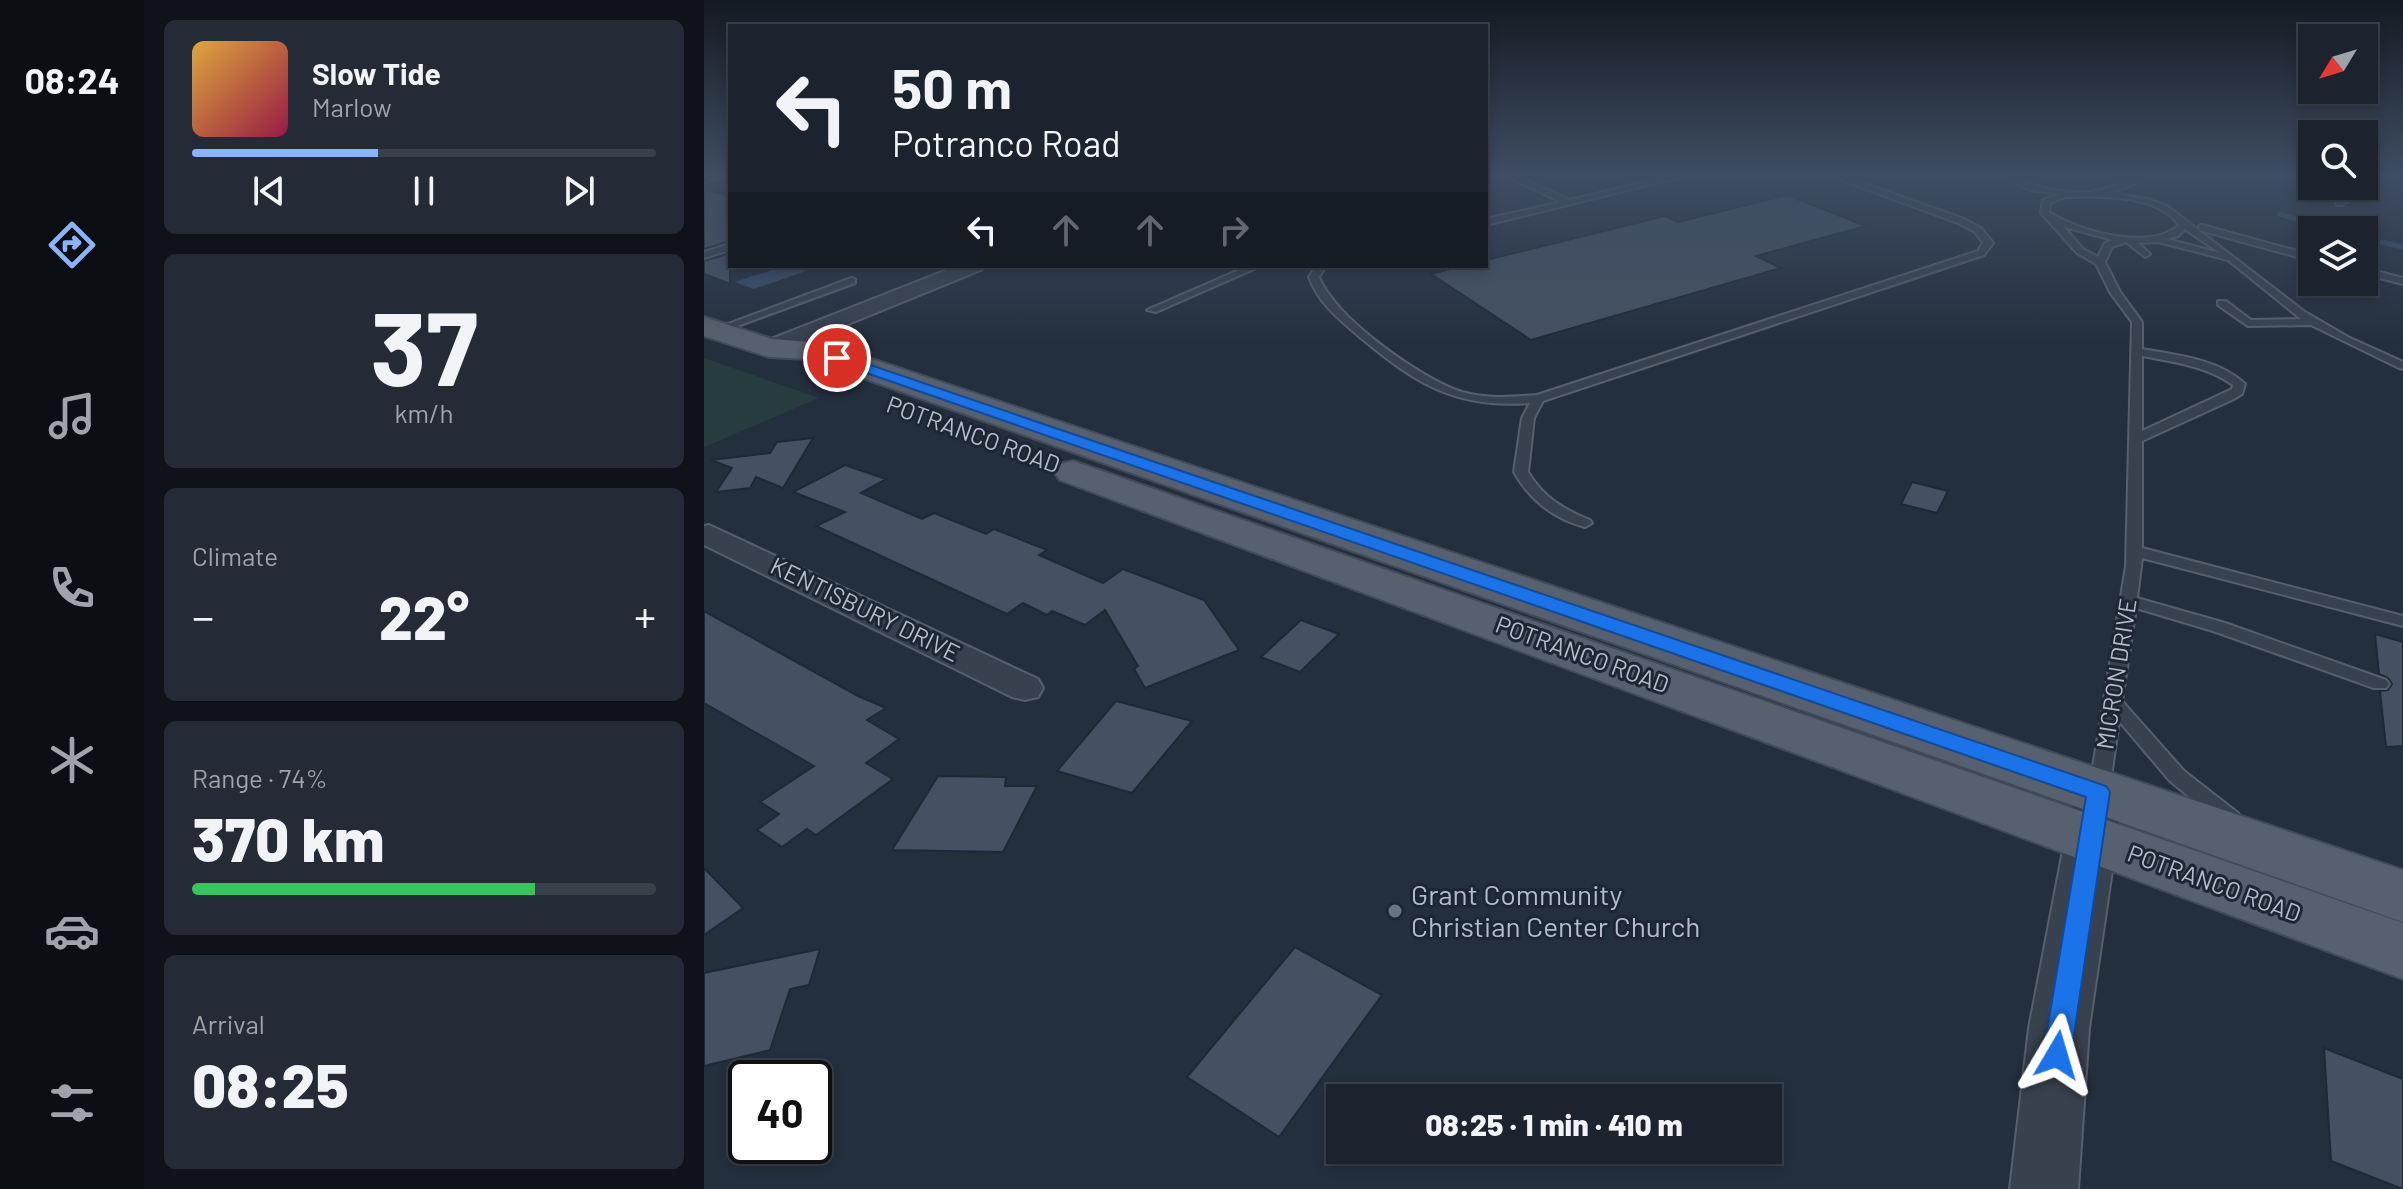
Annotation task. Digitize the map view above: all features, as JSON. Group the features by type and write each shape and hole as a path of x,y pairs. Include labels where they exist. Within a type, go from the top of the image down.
{"main road":[{"path":"711,328 769,348"},
{"name":"POTRANCO ROAD","path":"769,348 775,364 2094,816 2403,951"},
{"name":"POTRANCO ROAD","path":"2094,816 2289,857 2403,896"}],"street":[{"path":"769,348 969,268"},
{"name":"KENTISBURY DRIVE","path":"704,536 709,534 1025,688"},
{"name":"MICRON DRIVE","path":"2044,1189 2059,1028 2094,816"}],"lane":[{"path":"1320,268 1314,277 1320,297 1405,369 1431,386 1471,398 1504,403 1538,399 1981,253 1988,243 1979,231"},
{"name":"MICRON DRIVE","path":"2062,231 2080,251 2100,262 2115,292 2137,322 2134,551 2094,816"},
{"path":"2086,231 2198,249 2234,263"},
{"path":"2149,239 2180,231"},
{"path":"2197,231 2291,307 2403,366"},
{"path":"2209,231 2298,255"},
{"path":"2127,238 2145,254"},
{"path":"2100,262 2108,245 2127,238"},
{"path":"704,246 728,239"},
{"path":"704,255 728,248"},
{"path":"1152,310 1251,268"},
{"path":"2378,275 2403,281"},
{"path":"711,328 851,281"},
{"path":"2222,303 2248,323 2316,322"},
{"path":"2134,440 2230,396 2238,391 2239,384 2230,376 2202,366 2135,351"},
{"path":"1538,399 1528,418 1521,472 1534,493 1550,506 1585,523"},
{"path":"2134,551 2403,621"},
{"path":"2128,601 2219,627 2380,684"},
{"path":"2112,701 2177,776 2251,834 2289,857"}],"green space":[{"path":"704,358 819,398 704,447"}],"water":[{"path":"778,268 806,271 754,289 735,282"}],"building":[{"path":"704,231 728,231 728,242 704,249"},
{"path":"1602,231 1846,231 1756,256 1781,268 1531,340 1431,274 1454,268 1488,268 1488,260"},
{"path":"728,254 730,284 704,274 704,261"},
{"path":"813,438 783,488 756,477 750,488 716,492 732,468 711,460 770,453 777,442"},
{"path":"845,465 886,479 861,493 922,519 934,513 986,534 994,529 1047,550 1039,555 1103,583 1123,569 1204,600 1239,650 1145,688 1134,669 1138,666 1105,610 1085,625 1052,611 1047,615 1023,603 1007,614 816,526 845,512 793,492"},
{"path":"1912,482 1948,491 1937,513 1901,504"},
{"path":"704,611 858,696 886,708 867,720 899,739 866,763 893,779 816,835 807,829 782,847 757,830 779,814 760,802 814,766 704,703"},
{"path":"1301,620 1339,634 1300,672 1261,657"},
{"path":"2375,634 2403,642 2403,746 2386,747 2380,691 2388,690 2392,684 2379,674"},
{"path":"1116,701 1192,721 1132,793 1057,771"},
{"path":"938,776 1006,777 1005,786 1037,786 1003,852 892,850"},
{"path":"704,868 743,908 704,935"},
{"path":"1295,947 1382,995 1279,1137 1187,1077"},
{"path":"820,949 809,985 790,989 770,1050 704,1066 704,973"},
{"path":"2324,1048 2403,1079 2403,1189 2331,1161"}],"waterway":[{"path":"2378,241 2403,247"}],"place":[{"name":"Grant Community Christian Center Church","path":"1395,911"}],"route":[{"path":"837,358 2098,792 2057,1055"}]}
